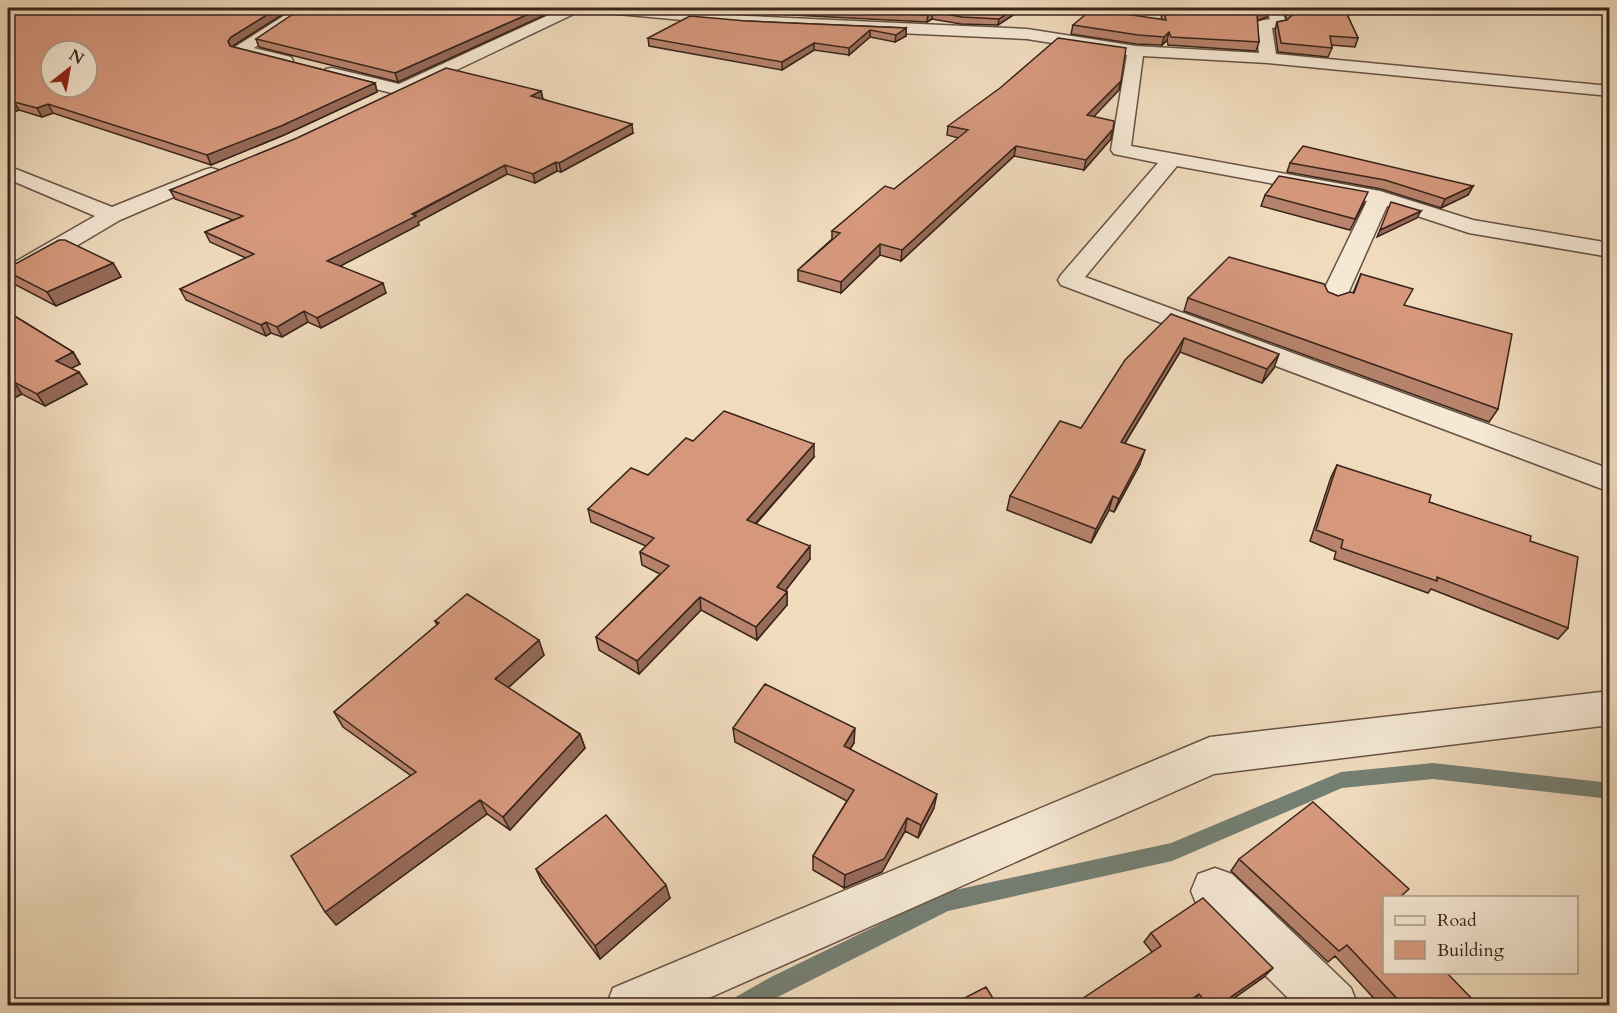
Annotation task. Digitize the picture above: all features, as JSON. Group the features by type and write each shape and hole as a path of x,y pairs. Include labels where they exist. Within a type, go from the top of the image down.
{"street":[{"path":"298,64 241,50 305,8"},
{"path":"368,105 575,8"},
{"path":"596,8 747,21 1028,34 1136,51 1268,58 1610,91"},
{"path":"1268,58 1264,24 1279,23 1274,8"},
{"path":"1136,51 1121,150 1380,197 1469,226 1610,250"},
{"path":"321,70 400,90"},
{"path":"1172,159 1070,280 1610,481"},
{"path":"8,276 112,215 228,167"},
{"path":"8,172 112,215"},
{"path":"1333,298 1380,197"},
{"path":"630,1005 1210,756 1610,708"},
{"path":"1215,891 1333,1005"}],"building":[{"path":"8,8 278,8 231,37 228,41 230,46 375,83 281,126 207,155 48,104 37,108 14,102 8,104"},
{"path":"302,8 542,8 395,73 256,39"},
{"path":"774,8 1015,8 999,19 962,17 933,12 928,15"},
{"path":"1163,8 1269,9 1257,14 1259,42 1171,37 1169,32 1164,37 1138,35 1073,25 1092,9 1166,20"},
{"path":"1288,8 1344,8 1358,38 1330,36 1332,48 1281,43 1277,22 1287,20 1292,15"},
{"path":"690,16 746,21 906,28 896,35 870,30 849,48 814,43 782,62 648,38"},
{"path":"1058,38 1126,48 1121,81 1087,115 1114,121 1113,129 1086,160 1016,146 902,250 880,244 841,282 798,270 840,233 832,231 885,186 894,189 968,130 948,126 1000,88"},
{"path":"446,68 541,91 531,96 632,124 559,163 556,162 533,174 505,165 412,214 416,216 327,261 383,283 317,318 304,311 277,327 266,322 261,325 180,289 254,254 205,232 243,216 170,190 297,138"},
{"path":"1303,146 1473,186 1445,199 1385,180 1290,163"},
{"path":"1279,176 1368,192 1355,219 1265,195"},
{"path":"1391,202 1421,211 1380,230"},
{"path":"59,240 65,240 113,263 47,292 8,272 8,268"},
{"path":"1229,257 1324,284 1328,292 1338,296 1354,293 1361,274 1413,289 1404,305 1512,334 1498,409 1188,298"},
{"path":"8,312 73,352 56,361 79,372 37,394 14,382 8,385"},
{"path":"1171,314 1279,354 1267,369 1184,338 1121,442 1145,450 1119,499 1113,496 1096,529 1010,496 1060,421 1081,428 1125,360"},
{"path":"724,411 814,444 747,520 810,546 777,587 787,592 756,627 700,597 637,661 596,637 669,566 640,552 654,538 588,509 631,468 648,475 686,438 693,441"},
{"path":"1337,465 1431,495 1429,502 1531,536 1530,541 1578,557 1568,628 1437,577 1437,581 1341,548 1343,540 1316,530"},
{"path":"467,594 539,640 495,679 580,734 503,817 480,800 325,912 291,856 416,772 334,712 439,623 435,621"},
{"path":"765,684 855,728 844,746 937,794 921,825 907,818 884,859 845,875 813,856 854,790 733,728"},
{"path":"1313,802 1409,889 1401,896 1383,896 1383,974 1448,974 1478,1005 1403,1005 1347,945 1339,951 1239,859"},
{"path":"606,815 666,885 595,946 536,869"},
{"path":"1203,898 1273,968 1219,1005 1208,1005 1199,994 1183,1005 1073,1005 1161,946 1151,933"},
{"path":"986,987 997,1005 951,1005"}],"waterway":[{"path":"739,1006 778,984 946,902 1172,852 1341,780 1433,771 1610,791"}]}
